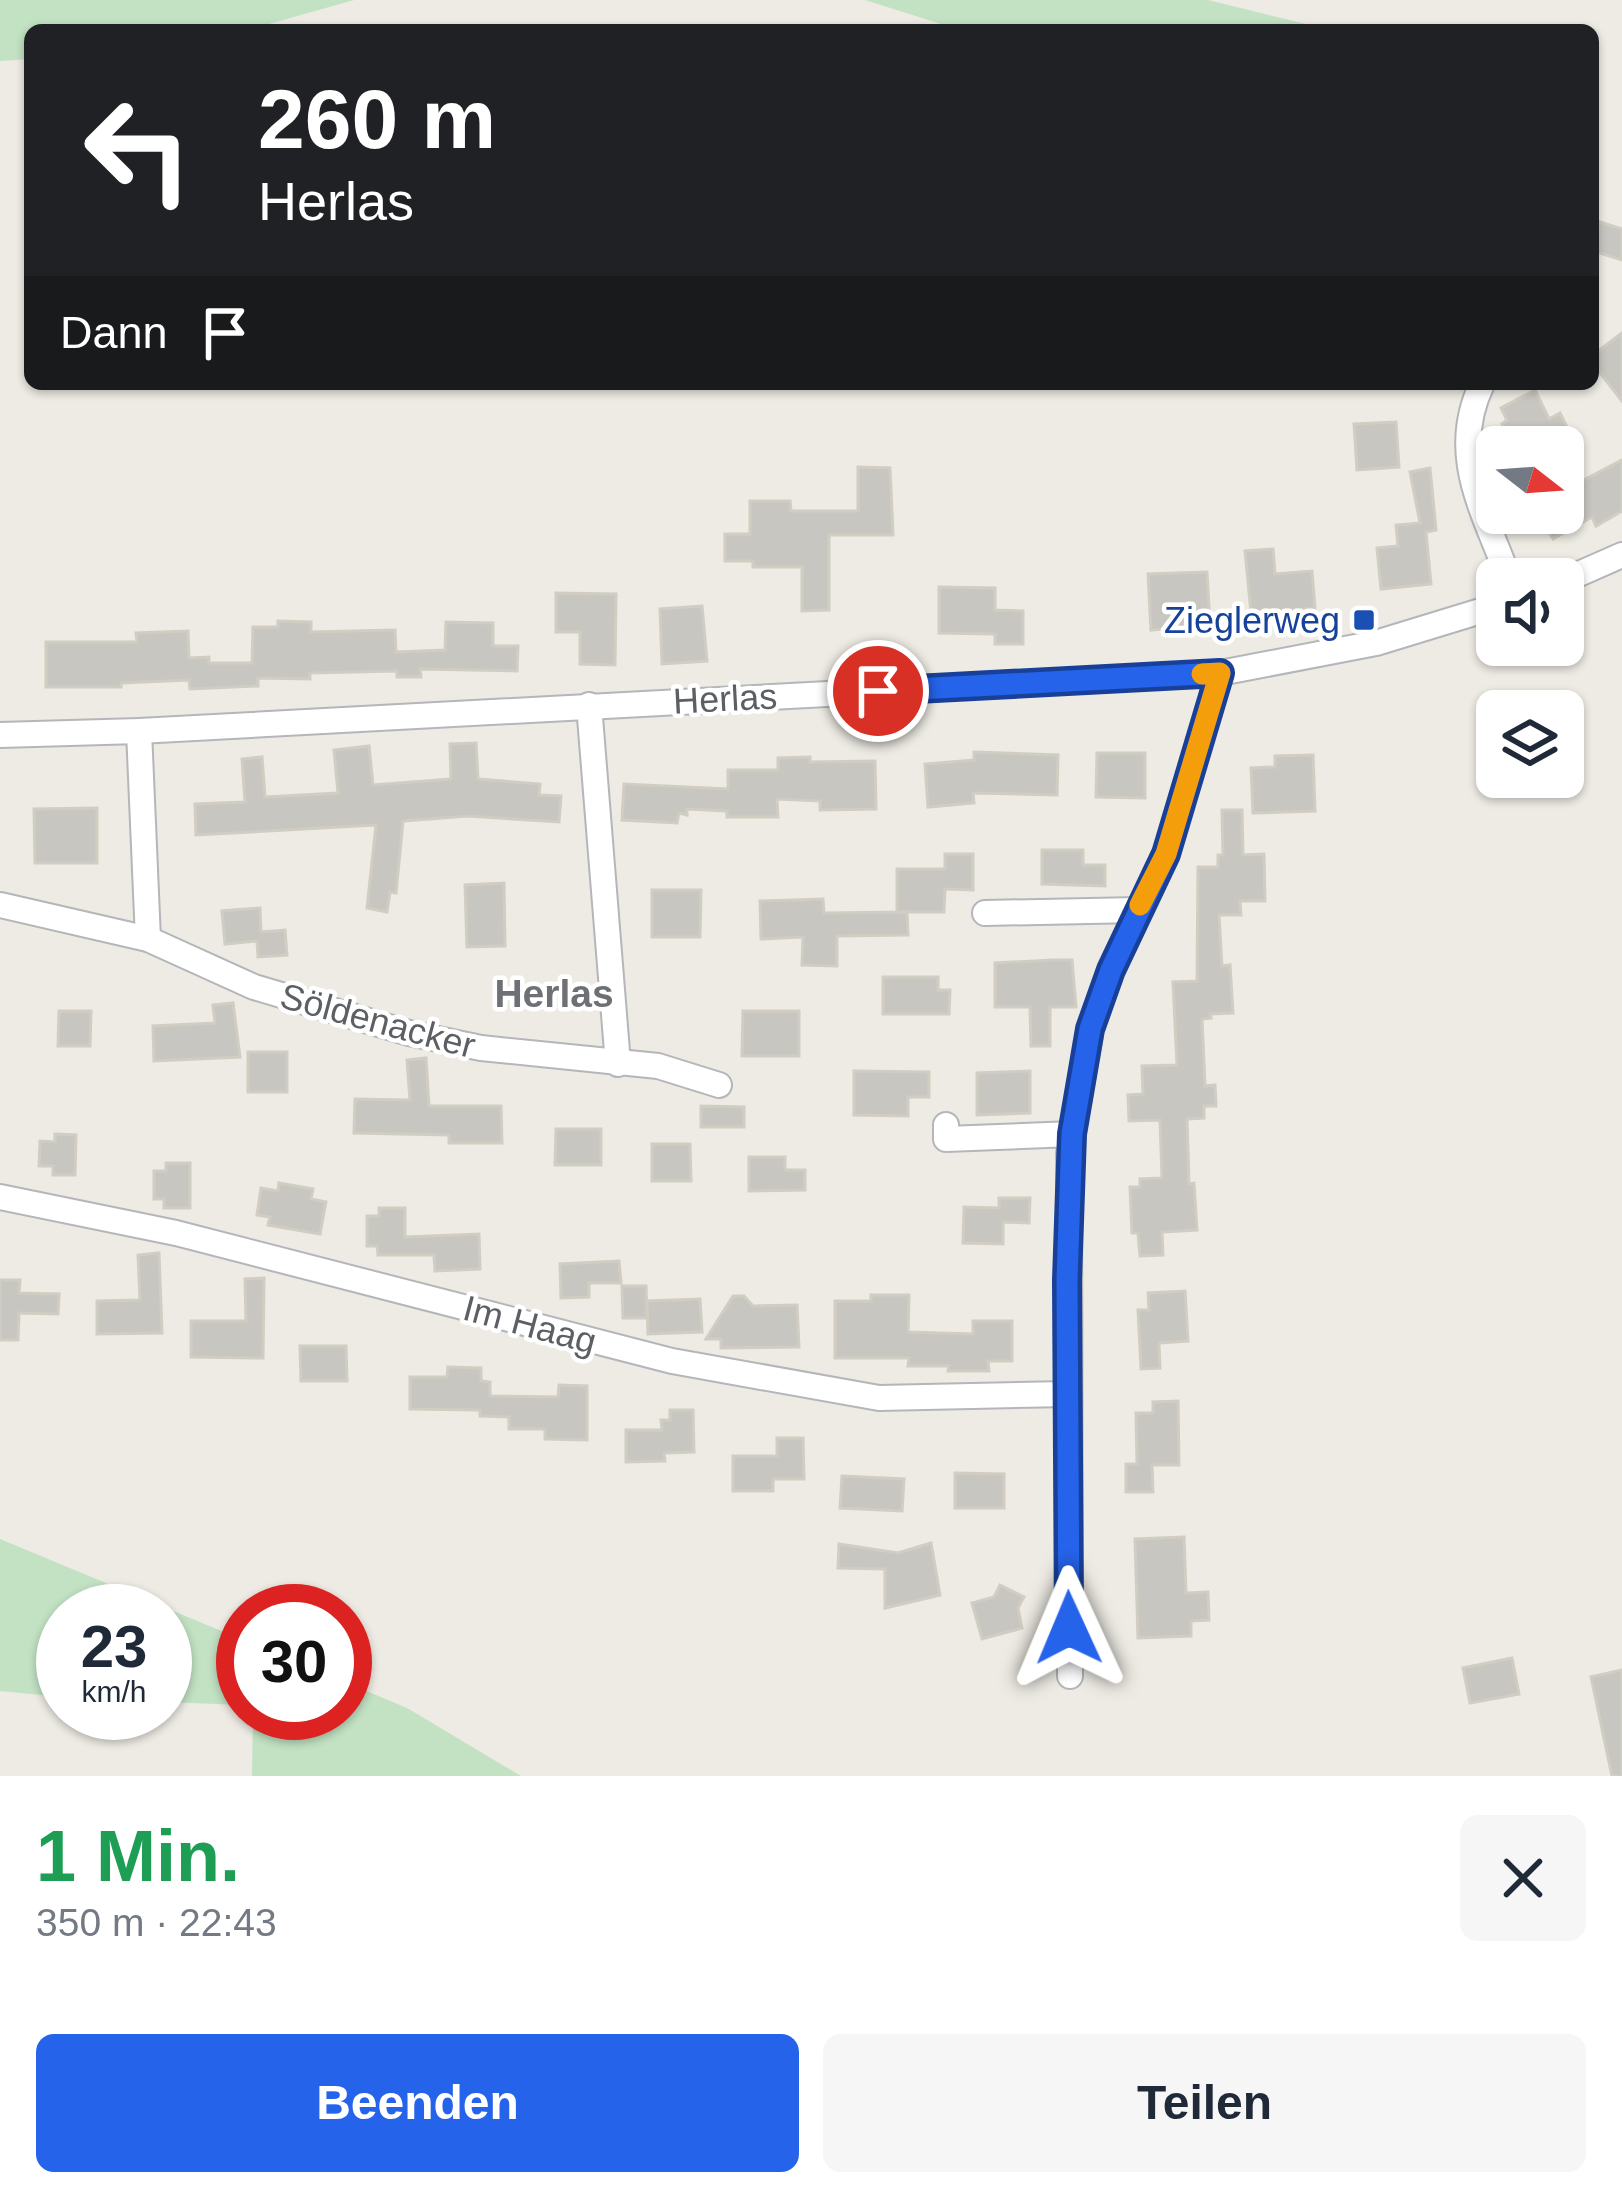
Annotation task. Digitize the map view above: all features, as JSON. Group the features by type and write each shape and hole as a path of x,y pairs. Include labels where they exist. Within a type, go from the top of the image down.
{"street":[{"path":"1480,390 1467,422 1467,455 1502,558"},
{"path":"1584,571 1622,555"},
{"name":"Herlas","path":"0,735 1220,673 1376,643 1476,612"},
{"path":"1070,1676 1067,1394 1072,1134 1090,1029 1166,854 1220,673"},
{"path":"589,705 618,1064"},
{"path":"139,731 148,939"},
{"name":"Söldenacker","path":"0,905 148,939 254,987 409,1034 481,1048 658,1066 719,1085"},
{"path":"986,913 1138,910"},
{"path":"946,1125 946,1138 1072,1134"},
{"name":"Im Haag","path":"0,1197 176,1233 672,1361 879,1398 1067,1394"}],"green space":[{"path":"0,0 354,0 269,24 24,24 24,59 0,61"},
{"path":"865,0 1208,0 1306,24 941,24"},
{"path":"0,1539 108,1584 36,1584 36,1694 0,1691"},
{"path":"192,1619 216,1629 216,1704 192,1703"},
{"path":"372,1693 407,1708 521,1776 252,1776 253,1740 372,1740"}],"building":[{"path":"1600,222 1622,229 1622,260 1599,253"},
{"path":"1622,333 1622,401 1599,372 1599,350"},
{"path":"1535,390 1549,419 1560,413 1566,426 1503,426 1507,420 1501,408"},
{"path":"1396,422 1399,467 1357,470 1354,424"},
{"path":"1622,460 1622,511 1596,526 1592,517 1584,522 1584,480"},
{"path":"858,467 890,468 893,535 829,535 829,610 802,611 802,567 753,567 753,561 725,561 725,534 750,534 750,501 790,501 791,511 858,511"},
{"path":"1430,468 1436,530 1426,532 1431,584 1381,589 1377,548 1398,546 1396,525 1420,523 1410,472"},
{"path":"1273,549 1275,574 1312,571 1315,608 1251,613 1245,551"},
{"path":"1207,572 1210,625 1151,630 1148,574"},
{"path":"939,587 995,588 995,610 1023,611 1023,644 995,644 995,634 939,633"},
{"path":"556,593 616,594 615,665 580,664 580,632 556,632"},
{"path":"702,606 707,661 662,664 660,609"},
{"path":"278,621 311,622 311,632 395,630 396,652 445,650 446,622 493,623 493,646 518,646 517,671 420,669 421,677 397,677 397,671 310,673 310,679 258,678 258,686 190,689 189,680 121,683 121,687 46,687 46,642 137,642 136,633 188,631 189,658 252,663 253,627 278,627"},
{"path":"476,743 478,779 540,784 539,795 561,796 559,822 468,816 403,821 396,893 390,892 387,912 367,908 376,825 196,835 195,804 245,802 242,759 262,757 265,797 338,793 334,750 369,746 373,785 451,779 450,744"},
{"path":"974,752 1058,755 1057,795 973,793 974,803 928,807 925,764 974,760"},
{"path":"1097,753 1145,753 1145,798 1096,797"},
{"path":"1313,755 1315,811 1253,813 1251,768 1275,767 1275,756"},
{"path":"810,757 810,762 875,761 876,809 820,810 820,801 777,799 778,817 727,817 727,811 687,809 687,815 679,813 677,823 622,820 624,784 728,789 728,770 778,770 778,758"},
{"path":"97,808 97,863 35,863 34,809"},
{"path":"1222,810 1242,810 1243,855 1264,854 1265,901 1240,901 1241,915 1219,915 1222,966 1230,965 1233,1013 1202,1019 1205,1086 1215,1085 1216,1106 1204,1106 1204,1118 1187,1119 1189,1184 1194,1183 1197,1230 1162,1232 1163,1255 1140,1256 1138,1233 1132,1233 1130,1187 1140,1187 1140,1179 1162,1178 1160,1120 1129,1121 1128,1095 1143,1094 1142,1066 1177,1065 1173,982 1197,981 1198,867 1218,867 1218,855 1223,855"},
{"path":"1042,850 1083,850 1083,865 1105,865 1105,886 1042,884"},
{"path":"945,854 973,854 973,890 945,889 944,912 897,912 897,869 945,869"},
{"path":"504,883 505,946 467,947 465,885"},
{"path":"652,890 701,890 700,937 652,937"},
{"path":"823,899 824,913 907,912 908,935 837,936 837,966 802,965 803,937 761,939 760,901"},
{"path":"260,908 261,932 285,930 287,955 258,957 257,941 225,944 222,911"},
{"path":"1072,960 1076,1007 1050,1007 1050,1046 1031,1046 1030,1007 995,1007 995,963"},
{"path":"883,977 938,977 938,990 950,990 949,1014 883,1014"},
{"path":"233,1003 240,1057 154,1061 153,1026 215,1023 213,1005"},
{"path":"59,1011 91,1011 90,1046 58,1046"},
{"path":"743,1011 799,1011 799,1056 742,1056"},
{"path":"248,1052 287,1052 287,1092 248,1092"},
{"path":"426,1058 429,1106 501,1106 502,1143 449,1143 449,1135 354,1133 355,1099 410,1100 407,1060"},
{"path":"854,1071 929,1072 929,1097 908,1097 908,1116 854,1115"},
{"path":"1030,1071 1030,1113 977,1115 977,1073"},
{"path":"701,1106 744,1107 744,1127 701,1127"},
{"path":"556,1129 601,1129 601,1165 555,1165"},
{"path":"55,1134 76,1135 75,1175 53,1175 53,1166 39,1166 40,1141 55,1142"},
{"path":"652,1144 690,1144 691,1181 652,1181"},
{"path":"749,1157 785,1157 785,1170 805,1170 805,1190 749,1191"},
{"path":"166,1163 190,1163 190,1208 164,1208 164,1199 154,1199 154,1171 166,1171"},
{"path":"279,1183 313,1189 311,1199 326,1202 320,1234 268,1225 270,1217 257,1215 261,1188 278,1191"},
{"path":"999,1198 1030,1198 1029,1223 1003,1222 1003,1244 963,1243 964,1207 999,1208"},
{"path":"379,1208 405,1208 405,1237 479,1234 480,1269 435,1271 434,1255 378,1255 377,1246 367,1246 367,1216 379,1216"},
{"path":"159,1253 162,1333 97,1334 97,1301 140,1300 138,1255"},
{"path":"619,1261 621,1283 589,1283 589,1297 561,1298 560,1264"},
{"path":"264,1278 263,1358 191,1357 191,1321 246,1321 245,1279"},
{"path":"0,1280 20,1280 19,1293 59,1294 58,1314 19,1313 18,1340 0,1340"},
{"path":"622,1286 646,1286 647,1318 623,1318"},
{"path":"1185,1291 1188,1341 1159,1343 1160,1368 1141,1369 1138,1310 1149,1310 1148,1293"},
{"path":"871,1295 909,1295 908,1332 973,1334 973,1321 1012,1321 1012,1361 988,1361 989,1371 948,1371 949,1366 908,1366 909,1358 835,1358 835,1301 871,1301"},
{"path":"733,1296 744,1296 753,1306 797,1305 799,1347 721,1348 721,1339 706,1339"},
{"path":"700,1299 702,1332 648,1334 647,1301"},
{"path":"300,1346 346,1346 347,1381 301,1381"},
{"path":"448,1367 481,1368 481,1381 490,1382 490,1396 558,1397 559,1385 587,1386 587,1440 545,1439 545,1429 509,1429 509,1417 480,1416 480,1410 410,1409 410,1377 447,1377"},
{"path":"1178,1401 1179,1465 1152,1465 1153,1492 1126,1492 1126,1464 1137,1464 1136,1413 1153,1413 1153,1402"},
{"path":"670,1410 693,1410 694,1452 664,1453 665,1461 626,1462 626,1430 662,1430 661,1420 670,1420"},
{"path":"777,1438 803,1438 804,1479 773,1479 773,1491 733,1491 733,1456 777,1456"},
{"path":"955,1473 1004,1474 1004,1508 955,1508"},
{"path":"842,1476 904,1479 902,1511 840,1508"},
{"path":"1184,1537 1186,1593 1208,1592 1209,1620 1191,1621 1191,1636 1138,1638 1135,1539"},
{"path":"931,1543 940,1595 885,1608 885,1569 838,1568 839,1544 898,1553"},
{"path":"1000,1585 1024,1597 1018,1608 1022,1628 982,1639 972,1603 994,1597"},
{"path":"1512,1658 1519,1694 1470,1703 1463,1668"},
{"path":"1622,1670 1622,1776 1612,1776 1591,1677"}],"slow traffic":[{"path":"1140,905 1166,854 1220,673 1202,674"}],"place":[{"name":"Zieglerweg","path":"1364,620"}],"district":[{"name":"Herlas","path":"554,993"}],"route":[{"path":"878,691 1220,673 1166,854 1111,970 1090,1029 1072,1134 1067,1280 1069,1628"}]}
